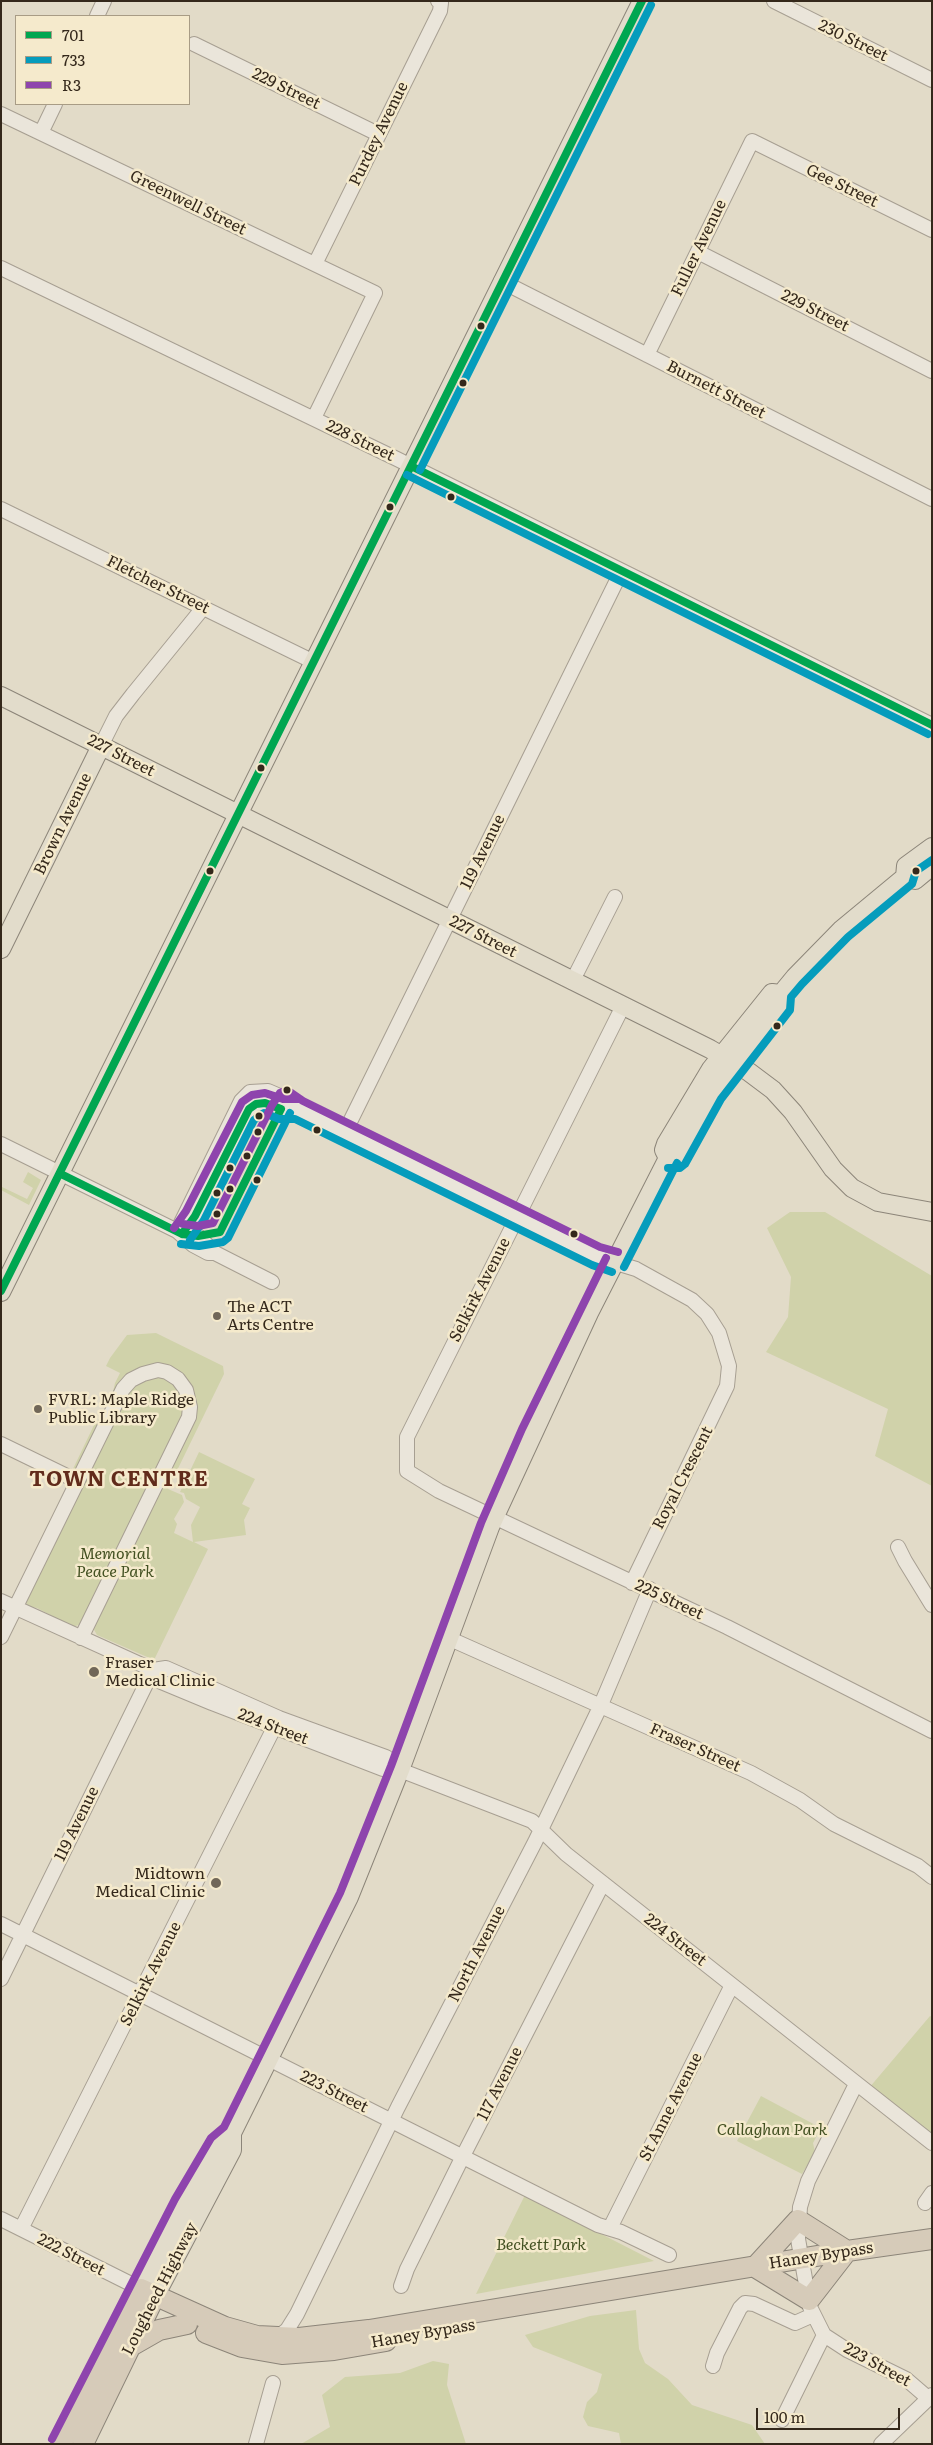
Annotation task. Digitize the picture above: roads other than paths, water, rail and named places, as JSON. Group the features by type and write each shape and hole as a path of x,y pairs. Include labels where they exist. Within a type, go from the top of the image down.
{"highway":[{"path":"798,2220 847,2251 811,2307 755,2268 798,2220"},
{"name":"Haney Bypass","path":"148,2293 225,2327 256,2336 276,2338 331,2335 755,2268 847,2251 932,2239"},
{"name":"Haney Bypass","path":"187,2324 242,2346 282,2354 304,2354 628,2299 681,2280"},
{"name":"Lougheed Highway","path":"83,2444 131,2346 148,2293"},
{"name":"Lougheed Highway","path":"61,2444 148,2293"},
{"path":"131,2346 159,2330 187,2324 176,2306"}],"main road":[{"path":"1,1292 501,281 642,1"},
{"name":"227 Street","path":"1,696 729,1060 765,1083 788,1105 833,1169 852,1188 878,1202 932,1212"},
{"name":"Brown Avenue","path":"1,949 101,746"},
{"name":"Lougheed Highway","path":"148,2293 232,2150 232,2133 349,1898 400,1770 476,1560 494,1517 532,1433 668,1158 664,1150 666,1144 701,1085 729,1060 772,993 782,994 842,930 905,877 906,866 932,847"},
{"name":"Lougheed Highway","path":"905,877 914,880 932,866"}],"street":[{"path":"97,15 104,1"},
{"name":"230 Street","path":"774,1 932,80"},
{"name":"Purdey Avenue","path":"316,264 378,134 440,11 440,2"},
{"name":"229 Street","path":"194,44 378,134"},
{"path":"40,133 54,105"},
{"name":"Greenwell Street","path":"1,114 375,293 314,418"},
{"name":"Gee Street","path":"752,142 932,230"},
{"name":"Fuller Avenue","path":"647,355 752,142"},
{"name":"229 Street","path":"698,252 932,370"},
{"name":"228 Street","path":"1,268 314,418 932,726"},
{"name":"Burnett Street","path":"501,281 932,499"},
{"name":"Fletcher Street","path":"1,509 314,662"},
{"name":"119 Avenue","path":"345,1132 621,572"},
{"name":"Brown Avenue","path":"101,746 116,716 204,608"},
{"path":"572,982 615,897"},
{"name":"Selkirk Avenue","path":"406,1471 407,1437 623,1006"},
{"path":"179,1233 241,1100 250,1092 268,1091 282,1097 297,1109 517,1218 600,1258 615,1262"},
{"path":"179,1233 195,1216 249,1109 256,1104 265,1103 281,1109 297,1109"},
{"path":"1,1144 179,1233 187,1242 208,1253 215,1253 272,1282"},
{"name":"Royal Crescent","path":"615,1262 632,1267 654,1278 688,1296 700,1307 719,1333 729,1371 726,1391 632,1583"},
{"path":"1,1637 127,1383 140,1375 152,1371 162,1371 178,1379 188,1397 190,1411 188,1419 81,1638"},
{"path":"1,1444 77,1481"},
{"name":"225 Street","path":"406,1471 439,1491 650,1590 932,1731"},
{"path":"898,1547 904,1561 932,1605"},
{"name":"North Avenue","path":"276,2338 287,2330 297,2314 392,2121 541,1829 600,1707 650,1590"},
{"name":"224 Street","path":"1,1601 154,1670 159,1681 276,1723 384,1769 400,1770 528,1819 566,1854 932,2143"},
{"name":"Fraser Street","path":"448,1638 751,1773 800,1800 834,1824 918,1866 932,1877"},
{"name":"119 Avenue","path":"1,1979 154,1670"},
{"name":"Selkirk Avenue","path":"21,2229 276,1723"},
{"name":"117 Avenue","path":"402,2286 407,2268 603,1883"},
{"name":"223 Street","path":"1,1924 598,2225 610,2228 669,2254"},
{"name":"St Anne Avenue","path":"610,2228 732,1985"},
{"path":"782,2420 824,2334 811,2307 798,2239 798,2220 803,2195 808,2181 856,2084"},
{"name":"222 Street","path":"1,2219 148,2293"},
{"path":"713,2366 717,2353 740,2308 745,2303 754,2304 795,2323 811,2307"},
{"path":"297,2314 306,2329 331,2335"},
{"name":"223 Street","path":"824,2334 847,2350 906,2379 930,2396"},
{"path":"256,2444 274,2383"},
{"path":"881,2444 930,2396"}],"place":[{"name":"The ACT Arts Centre","path":"217,1316"},
{"name":"FVRL: Maple Ridge Public Library","path":"38,1409"},
{"name":"Fraser Medical Clinic","path":"94,1672"},
{"name":"Midtown Medical Clinic","path":"216,1883"}],"district":[{"name":"TOWN CENTRE","path":"119,1480"}],"park label":[{"name":"Memorial Peace Park","path":"115,1563"},
{"name":"Callaghan Park","path":"772,2130"},
{"name":"Beckett Park","path":"541,2245"}]}
